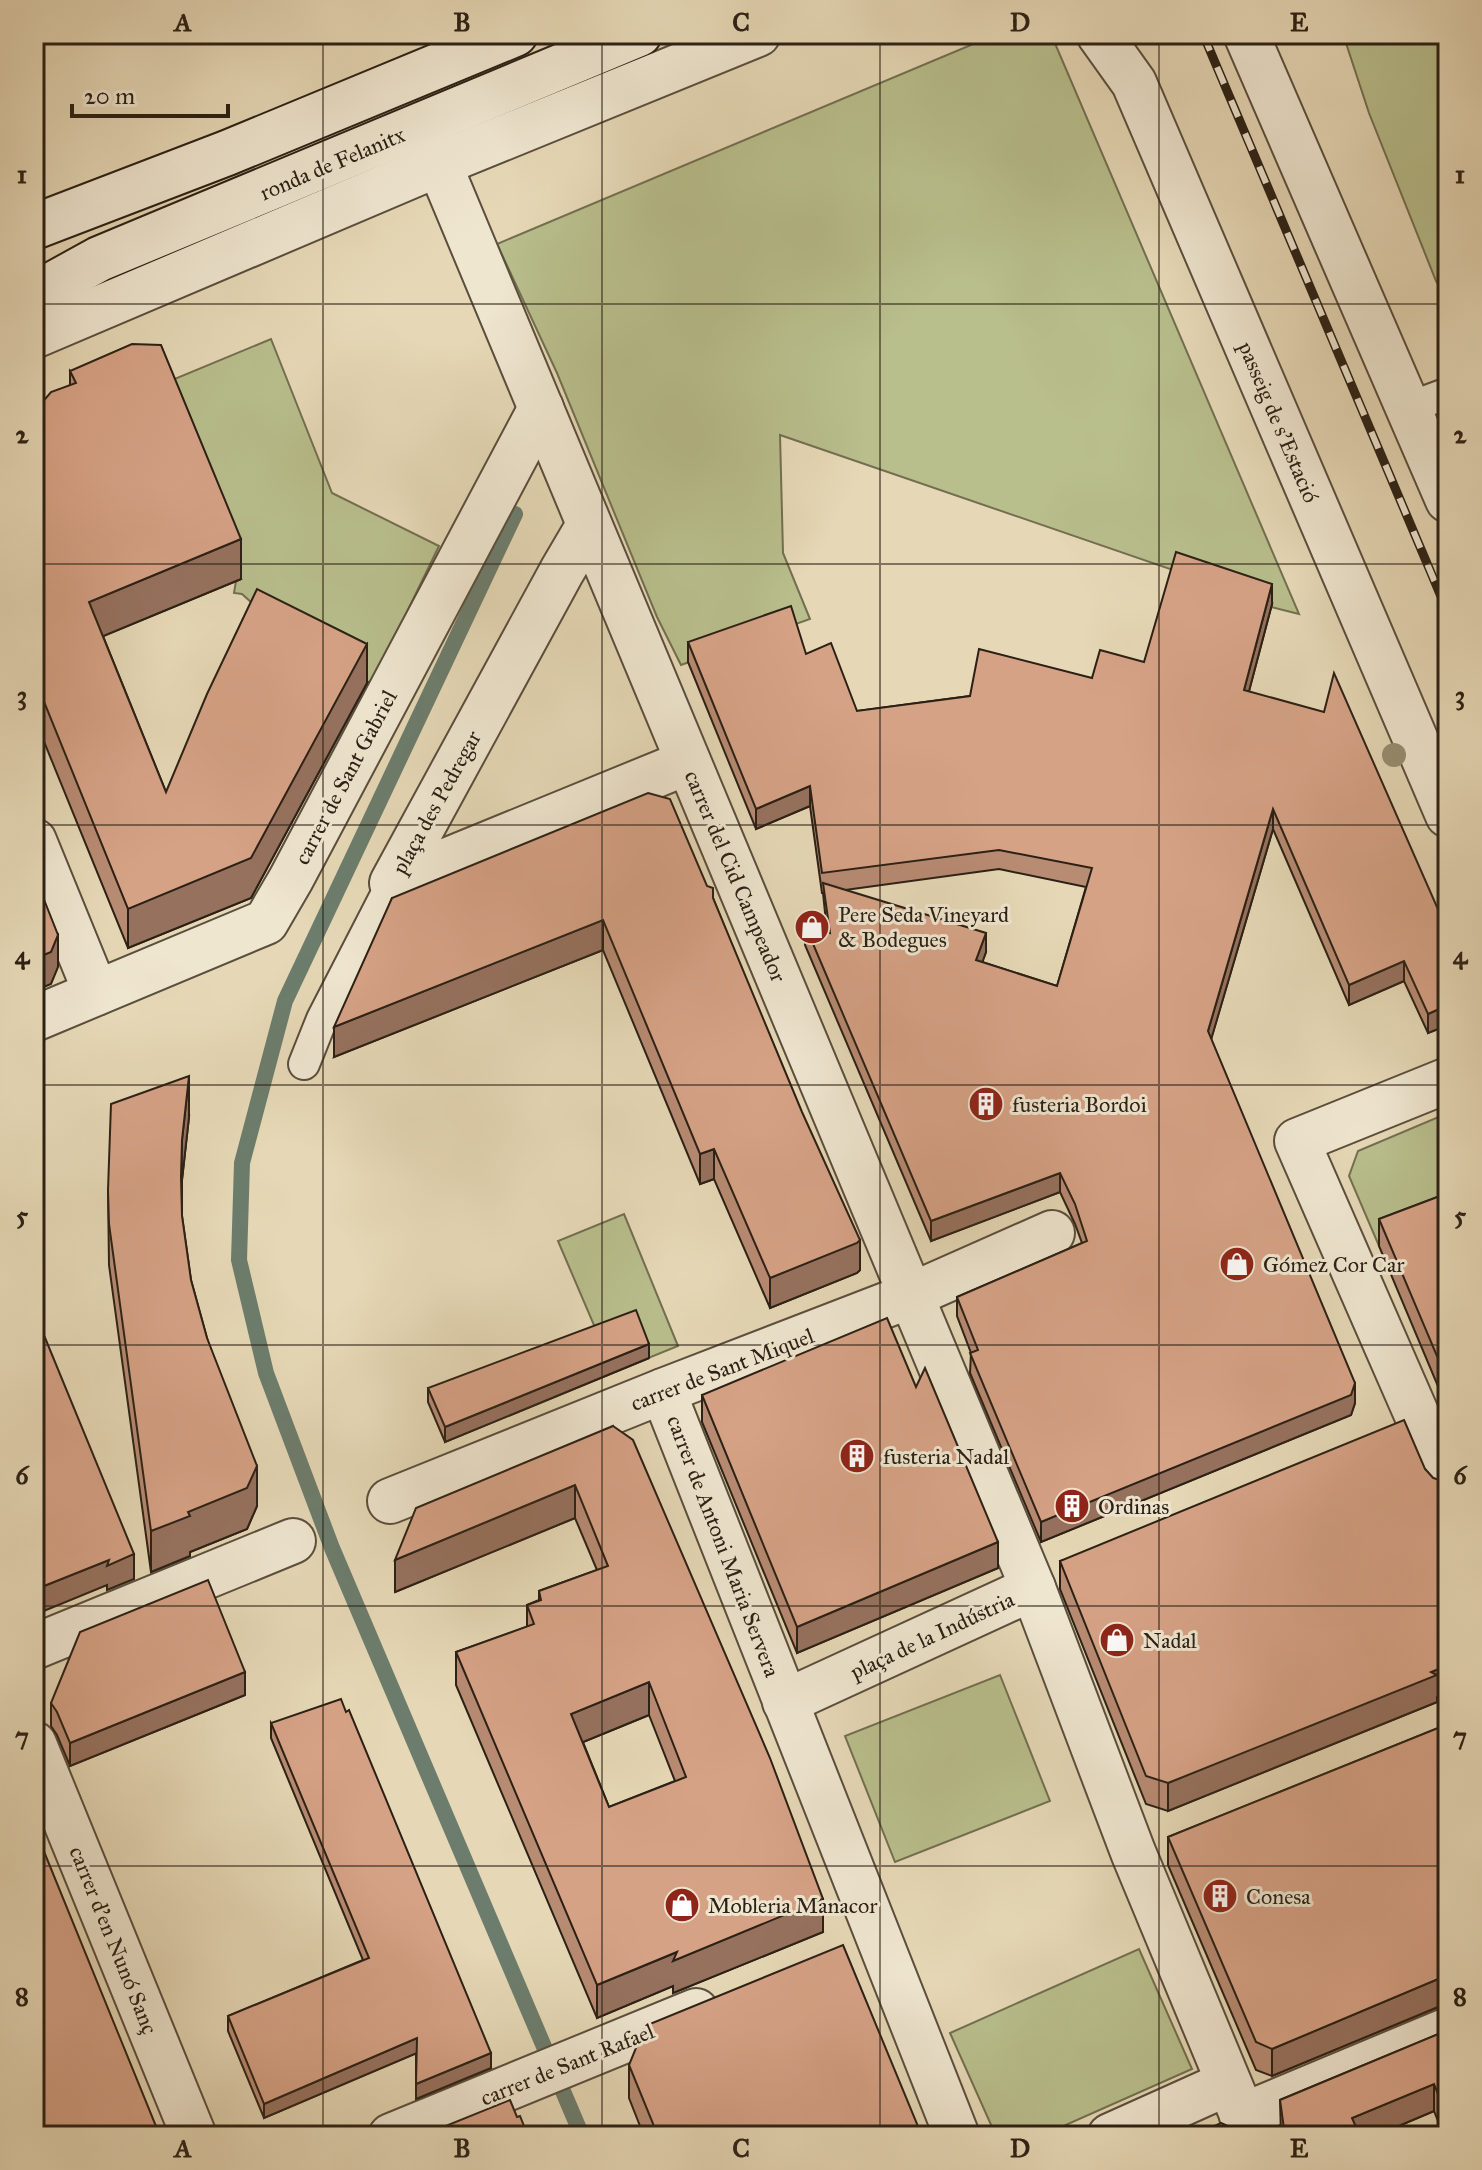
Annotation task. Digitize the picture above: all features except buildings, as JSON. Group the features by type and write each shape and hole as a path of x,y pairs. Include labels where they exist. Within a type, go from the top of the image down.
{"street":[{"path":"34,227 227,153 515,34"},
{"name":"ronda de Felanitx","path":"34,303 41,291 99,259 639,34"},
{"path":"34,336 439,164 758,34"},
{"name":"passeig de s'Estació","path":"1099,34 1134,83 1448,815"},
{"path":"1246,34 1448,500"},
{"name":"carrer del Cid Campeador","path":"439,164 1030,1582"},
{"name":"carrer de Sant Gabriel","path":"34,1019 266,922 541,408"},
{"name":"plaça des Pedregar","path":"392,883 589,525"},
{"name":"plaça des Pedregar","path":"392,883 688,762"},
{"path":"34,841 96,993"},
{"path":"1448,1080 1297,1141 1448,1486"},
{"name":"carrer de Sant Miquel","path":"390,1501 912,1295 1052,1233"},
{"name":"carrer de Antoni Maria Servera","path":"663,1391 785,1702"},
{"path":"1374,1433 1417,1415"},
{"path":"34,1647 293,1541"},
{"path":"1030,1582 1070,1557"},
{"name":"plaça de la Indústria","path":"785,1702 1030,1582 1133,1852 1240,2112"},
{"path":"785,1702 863,1943 957,2136"},
{"name":"carrer d'en Nunó Sanç","path":"34,1744 194,2136"},
{"path":"1133,1852 1176,1835"},
{"name":"carrer de Sant Rafael","path":"391,2136 733,1996"},
{"path":"1110,2136 1240,2112 1448,2030"}],"lane":[{"path":"1408,408 1448,393"},
{"path":"304,1064 322,1019 392,883"}],"green space":[{"path":"997,34 1051,34 1299,614 1271,607 1272,604 780,435 783,553 810,619 681,665 657,617 557,373 497,244"},
{"path":"1343,34 1448,34 1448,299 1436,281 1369,113"},
{"path":"271,339 332,493 439,546 371,686 243,619 253,604 242,594 234,593 236,581 160,385"},
{"path":"1448,1113 1448,1219 1379,1246 1349,1176 1358,1151"},
{"path":"624,1214 678,1346 614,1372 558,1241"},
{"path":"1000,1675 1050,1801 895,1862 845,1736"},
{"path":"1139,1949 1192,2069 1041,2136 996,2136 950,2033"}],"waterway":[{"path":"515,514 285,1001 242,1163 239,1260 266,1373 332,1548 582,2136"}],"railway":[{"path":"1203,34 1448,613"}],"place":[{"name":"Pere Seda Vineyard & Bodegues","path":"812,927"},
{"name":"fusteria Bordoi","path":"986,1104"},
{"name":"Gómez Cor Car","path":"1237,1264"},
{"name":"fusteria Nadal","path":"857,1456"},
{"name":"Ordinas","path":"1072,1506"},
{"name":"Nadal","path":"1117,1640"},
{"name":"Conesa","path":"1220,1896"},
{"name":"Mobleria Manacor","path":"682,1905"}]}
